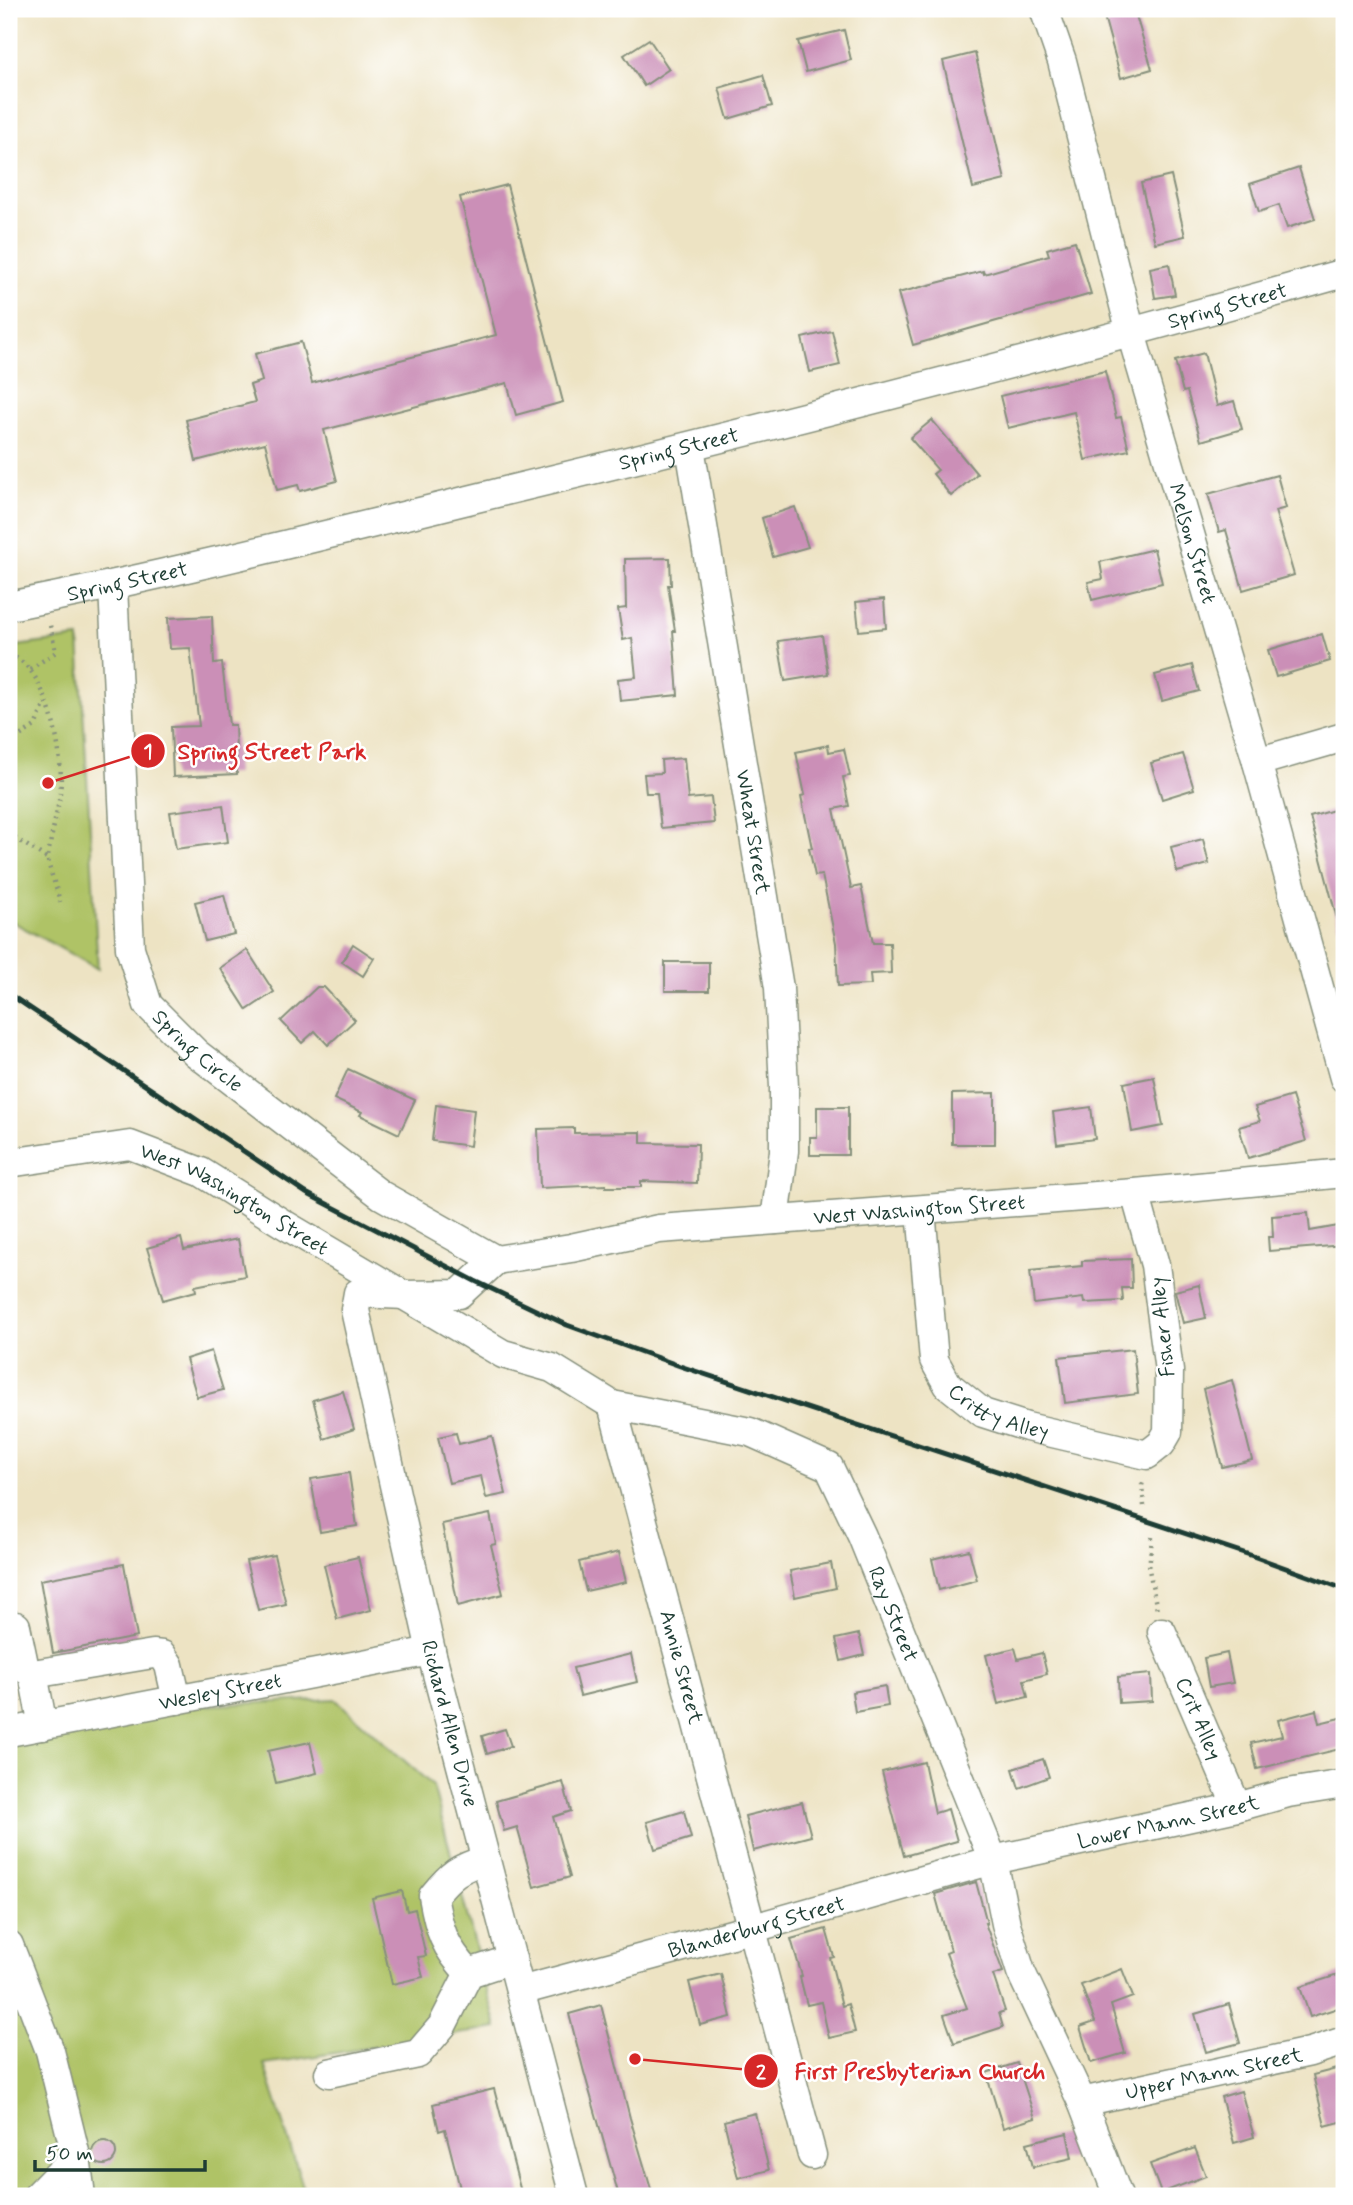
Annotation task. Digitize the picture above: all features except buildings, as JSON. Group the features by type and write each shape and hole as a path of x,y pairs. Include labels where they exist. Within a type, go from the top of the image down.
{"street":[{"name":"Melson Street","path":"1044,9 1062,61 1131,333 1257,762 1344,1077"},
{"name":"Spring Street","path":"9,606 113,586 690,447 1131,333 1344,273"},
{"name":"Wheat Street","path":"690,447 779,988 784,1151 775,1220"},
{"name":"Spring Circle","path":"113,586 130,948 148,1005 195,1053 381,1195 496,1260"},
{"path":"1257,762 1344,737"},
{"name":"West Washington Street","path":"9,1163 130,1144 201,1172 405,1295"},
{"name":"West Washington Street","path":"496,1260 659,1229 1135,1193 1344,1173"},
{"name":"Fisher Alley","path":"1135,1193 1156,1265 1169,1371 1168,1432 1161,1444 1147,1455"},
{"name":"Critty Alley","path":"921,1210 934,1360 948,1385 983,1413 1027,1427 1147,1455"},
{"path":"405,1295 459,1294 496,1260"},
{"name":"Richard Allen Drive","path":"405,1295 358,1293 355,1310 432,1651 574,2196"},
{"name":"Ray Street","path":"405,1295 503,1354 552,1368 612,1405 750,1432 830,1466 862,1536 993,1860 1006,1924 1021,1972 1082,2102 1118,2196"},
{"name":"Annie Street","path":"612,1405 812,2155"},
{"path":"16,1626 25,1669 33,1674 153,1654 162,1656 170,1665 177,1700"},
{"name":"Crit Alley","path":"1162,1632 1237,1807"},
{"name":"Wesley Street","path":"9,1732 432,1651"},
{"path":"33,1674 43,1726"},
{"name":"Lower Mann Street","path":"993,1860 1237,1807 1288,1793 1344,1784"},
{"path":"469,1973 452,1955 440,1932 433,1896 463,1867 486,1860"},
{"name":"Blanderburg Street","path":"520,1991 993,1860"},
{"path":"9,1945 50,2051 76,2156 81,2196"},
{"path":"329,2073 418,2054 442,2026 469,1973 512,1959"},
{"name":"Upper Mann Street","path":"1082,2102 1310,2052 1344,2041"},
{"path":"37,2196 76,2156"}],"path":[{"path":"30,669 55,652 45,599"},
{"path":"9,655 23,662 35,675 46,702 60,755 61,790 48,859 60,902"},
{"path":"9,743 35,726 46,702"},
{"path":"9,834 48,859"},
{"path":"1152,1537 1149,1569 1162,1632"}],"green space":[{"path":"79,638 98,969 9,920 9,647"},
{"path":"335,1699 433,1786 497,2028 264,2064 306,2196 9,2196 9,1735 177,1707"}],"railway":[{"path":"9,994 306,1193 475,1281 567,1325 680,1366 1250,1555 1344,1589"}],"place":[{"name":"Spring Street Park","path":"48,783"},
{"name":"First Presbyterian Church","path":"635,2059"}]}
